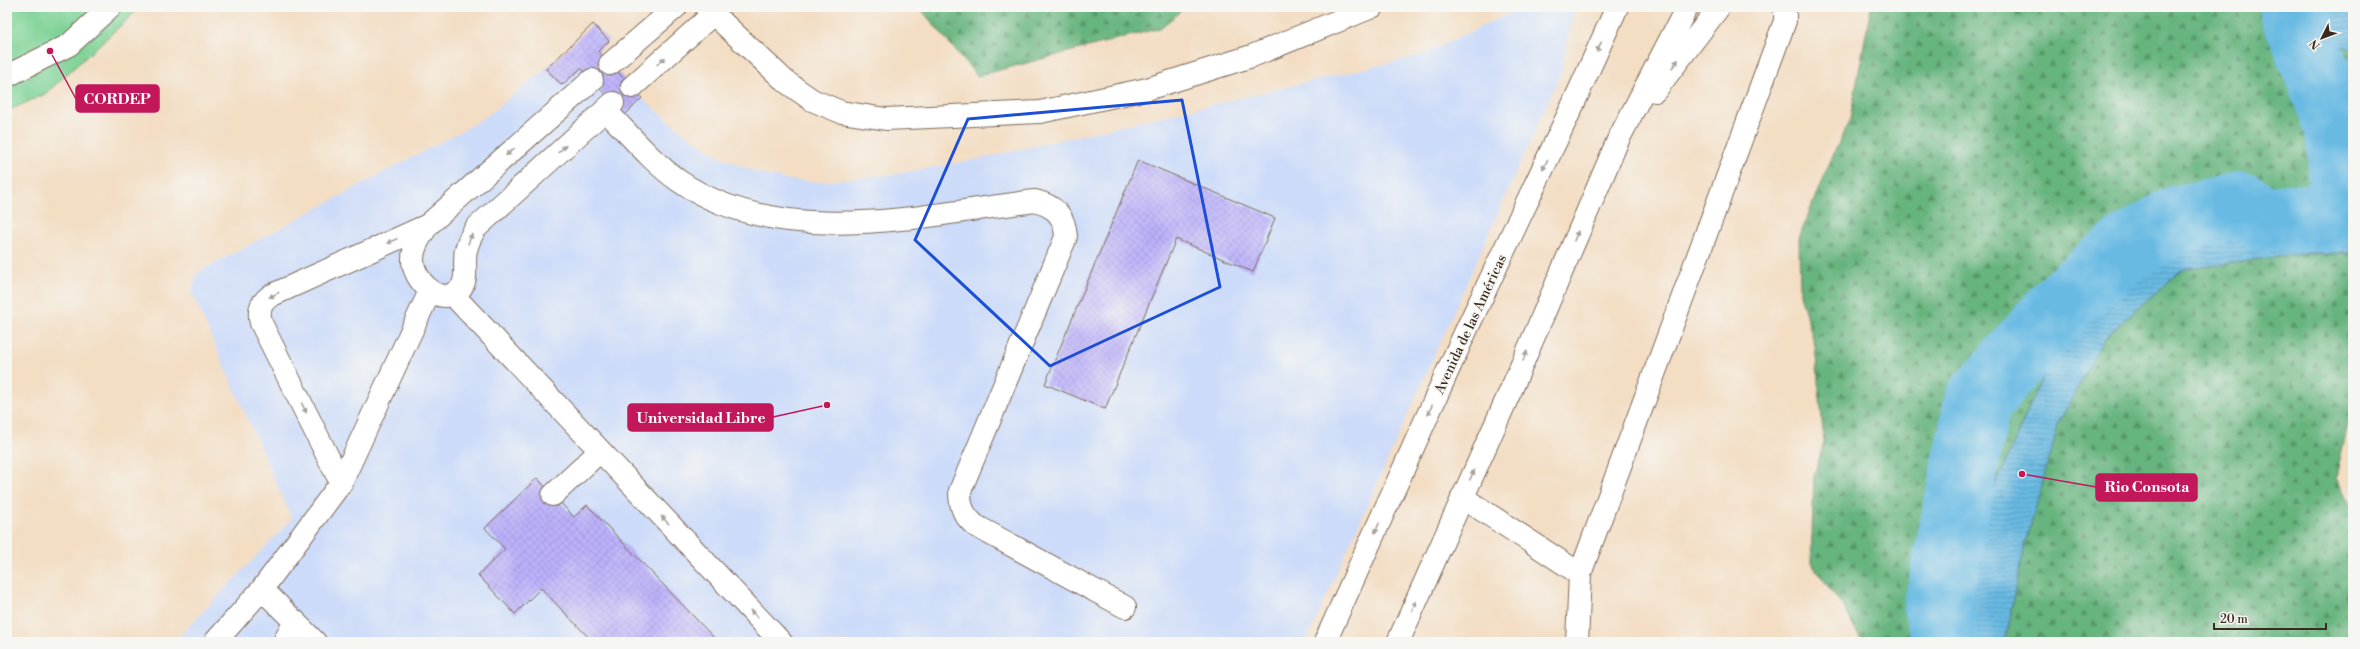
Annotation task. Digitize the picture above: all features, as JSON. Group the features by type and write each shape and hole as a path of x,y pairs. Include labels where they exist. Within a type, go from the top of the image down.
{"main road":[{"path":"7,76 69,45 110,7"},
{"path":"610,64 676,7"},
{"path":"632,87 710,11 785,81 812,100 841,112 886,119 1040,112 1147,88 1252,56 1372,7"},
{"path":"1398,642 1514,383 1618,140 1687,7"},
{"path":"1618,140 1719,7"},
{"path":"1577,642 1580,574 1785,21 1786,7"},
{"name":"Avenida de las Américas","path":"1325,642 1464,335 1568,116 1615,8"},
{"path":"592,80 428,225 415,246 413,259 414,271 430,291 442,296 453,295 461,288 465,277 466,251 476,228 609,107 656,161 678,181 718,202 757,215 789,221 823,224 870,222 1035,201 1049,204 1060,214 1066,225 1066,237 960,491 960,505 965,517 976,526 1125,607"},
{"path":"341,483 262,323 259,314 260,307 270,296 428,225"},
{"path":"215,642 262,589 341,483 430,291"},
{"path":"453,295 781,642"},
{"path":"553,495 600,451"},
{"path":"1462,498 1580,574"},
{"path":"262,589 315,642"},
{"path":"284,642 295,622"}],"highlighted area":[{"path":"1182,100 1220,287 1050,366 915,240 968,119"}],"shaded area":[{"path":"1523,7 1574,7 1561,72 1306,642 174,642 292,519 191,291 197,273 465,129 487,116 546,69 598,51 642,98 684,133 718,156 761,174 789,180 819,182 896,174 984,158 1419,56"}],"green space":[{"path":"7,7 141,7 45,94 7,111"},
{"path":"919,7 1186,7 1160,28 977,76"},
{"path":"1871,7 2268,7 2282,16 2353,51 2353,208 2333,215 2242,205 2064,327 1978,526 1956,642 1862,642 1845,609 1811,563 1814,476 1824,442 1815,345 1800,295 1799,238 1824,175 1850,119"},
{"path":"2353,253 2353,402 2336,477 2353,510 2353,642 2005,642 2024,550 2059,422 2104,338 2181,270 2298,254"}],"water":[{"path":"2268,7 2353,7 2353,51 2282,16"},
{"path":"2242,205 2333,215 2353,208 2353,253 2298,254 2181,270 2104,338 2059,422 2024,550 2005,642 1956,642 1978,526 2064,327 2119,254 2177,219"}],"building":[{"path":"593,24 609,41 598,51 642,98 625,115 581,68 562,85 546,69"},
{"path":"1138,160 1275,218 1253,272 1176,239 1105,409 1045,384"},
{"path":"537,478 574,517 587,505 718,642 593,642 541,588 515,614 478,575 505,549 485,528"}],"waterway":[{"path":"1947,642 1937,607 1978,401 2067,298 2119,254 2177,219 2242,205 2263,219 2333,215 2344,196 2338,125 2292,7"}],"place":[{"name":"CORDEP","path":"50,51"},
{"name":"Universidad Libre","path":"827,405"},
{"name":"Rio Consota","path":"2022,474"}]}
